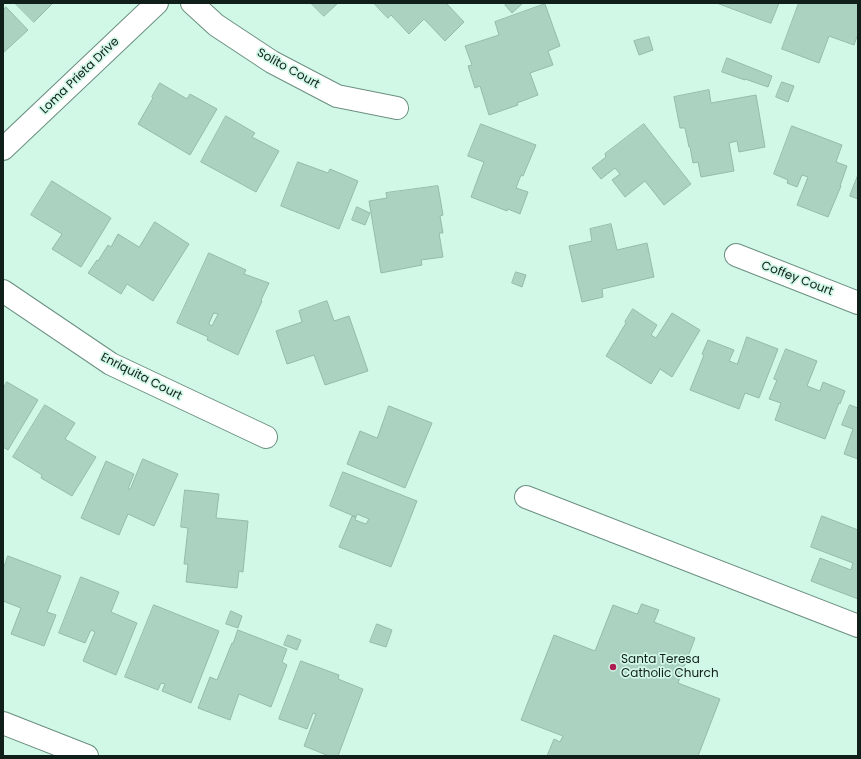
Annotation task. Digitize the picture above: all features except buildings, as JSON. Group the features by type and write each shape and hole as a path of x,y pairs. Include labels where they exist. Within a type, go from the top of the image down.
{"street":[{"name":"Loma Prieta Drive","path":"3,149 156,3"},
{"name":"Solito Court","path":"192,3 216,25 266,58 337,96 397,108"},
{"name":"Coffey Court","path":"736,255 858,303"},
{"name":"Enriquita Court","path":"3,292 111,364 266,437"},
{"path":"526,497 858,626"},
{"path":"3,723 87,756"}],"place":[{"name":"Santa Teresa Catholic Church","path":"613,667"}]}
